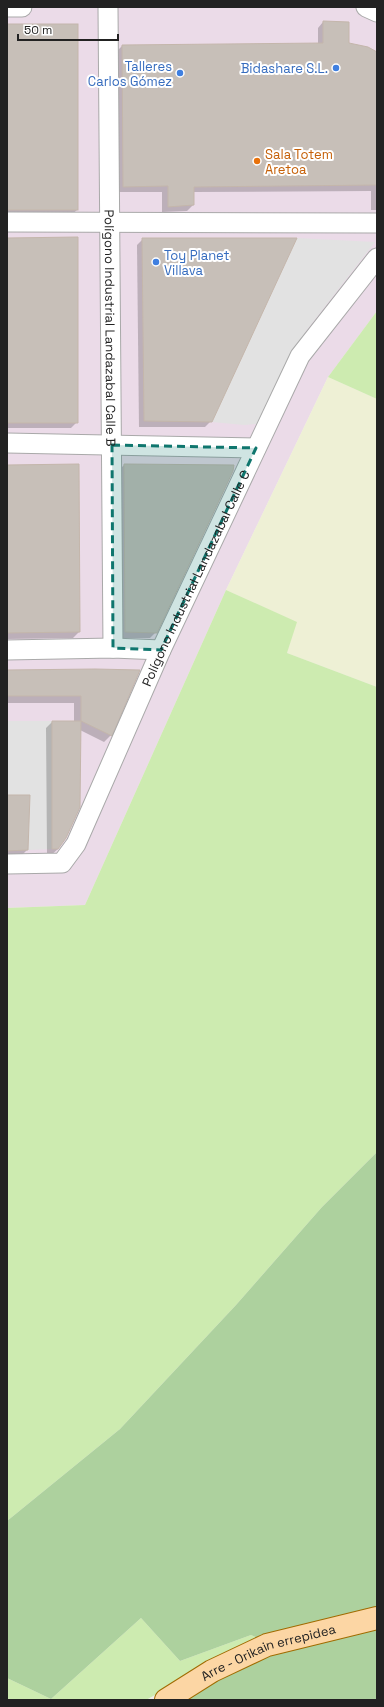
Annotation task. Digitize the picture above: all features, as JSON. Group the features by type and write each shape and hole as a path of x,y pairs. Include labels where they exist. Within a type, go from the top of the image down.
{"main road":[{"name":"Arre - Orikain errepidea","path":"166,1700 212,1671 267,1645 377,1618"}],"street":[{"path":"7,7 22,7"},
{"name":"Polígono Industrial Landazabal Calle B","path":"108,7 113,648"},
{"path":"366,7 377,12"},
{"path":"7,222 109,221 377,223"},
{"name":"Polígono Industrial Landazabal Calle C","path":"7,864 62,863 76,844 161,650 300,356 377,258"},
{"path":"7,443 256,448"},
{"path":"7,650 113,648 161,650"}],"highlighted area":[{"path":"112,445 256,448 161,650 113,648"}],"shaded area":[{"path":"7,7 377,7 377,311 328,377 226,590 85,905 7,908"},
{"path":"297,238 375,242 306,331 257,424 244,425 212,422"},
{"path":"7,721 52,721 52,849 28,850 30,796 7,795"}],"green space":[{"path":"377,311 377,399 328,377"},
{"path":"328,377 377,399 377,687 287,653 296,622 226,590"},
{"path":"226,590 297,622 287,653 377,687 377,1152 322,1207 236,1305 120,1429 7,1521 7,908 85,905"},
{"path":"377,1152 377,1610 258,1638 251,1635 180,1661 141,1618 51,1699 7,1678 7,1521 120,1429 236,1305 322,1207"},
{"path":"141,1618 180,1661 251,1635 258,1638 146,1700 7,1700 7,1678 51,1699"},
{"path":"377,1628 377,1700 181,1700 255,1658"}],"building":[{"path":"323,21 349,22 349,43 368,47 377,52 377,185 194,187 194,205 168,207 168,186 123,187 122,45 323,43"},
{"path":"7,24 78,24 78,210 7,210"},
{"path":"78,237 78,423 7,423 7,238"},
{"path":"142,238 297,238 212,422 144,421"},
{"path":"79,464 80,632 7,633 7,465"},
{"path":"124,464 234,465 233,471 157,633 125,632"},
{"path":"7,670 140,670 112,736 81,721 81,696 7,696"},
{"path":"52,721 81,721 80,807 66,838 58,849 52,849"},
{"path":"7,795 30,795 28,850 7,851"}],"place":[{"name":"Bidashare S.L.","path":"336,68"},
{"name":"Talleres Carlos Gómez","path":"180,73"},
{"name":"Sala Totem Aretoa","path":"257,161"},
{"name":"Toy Planet Villava","path":"156,262"}]}
